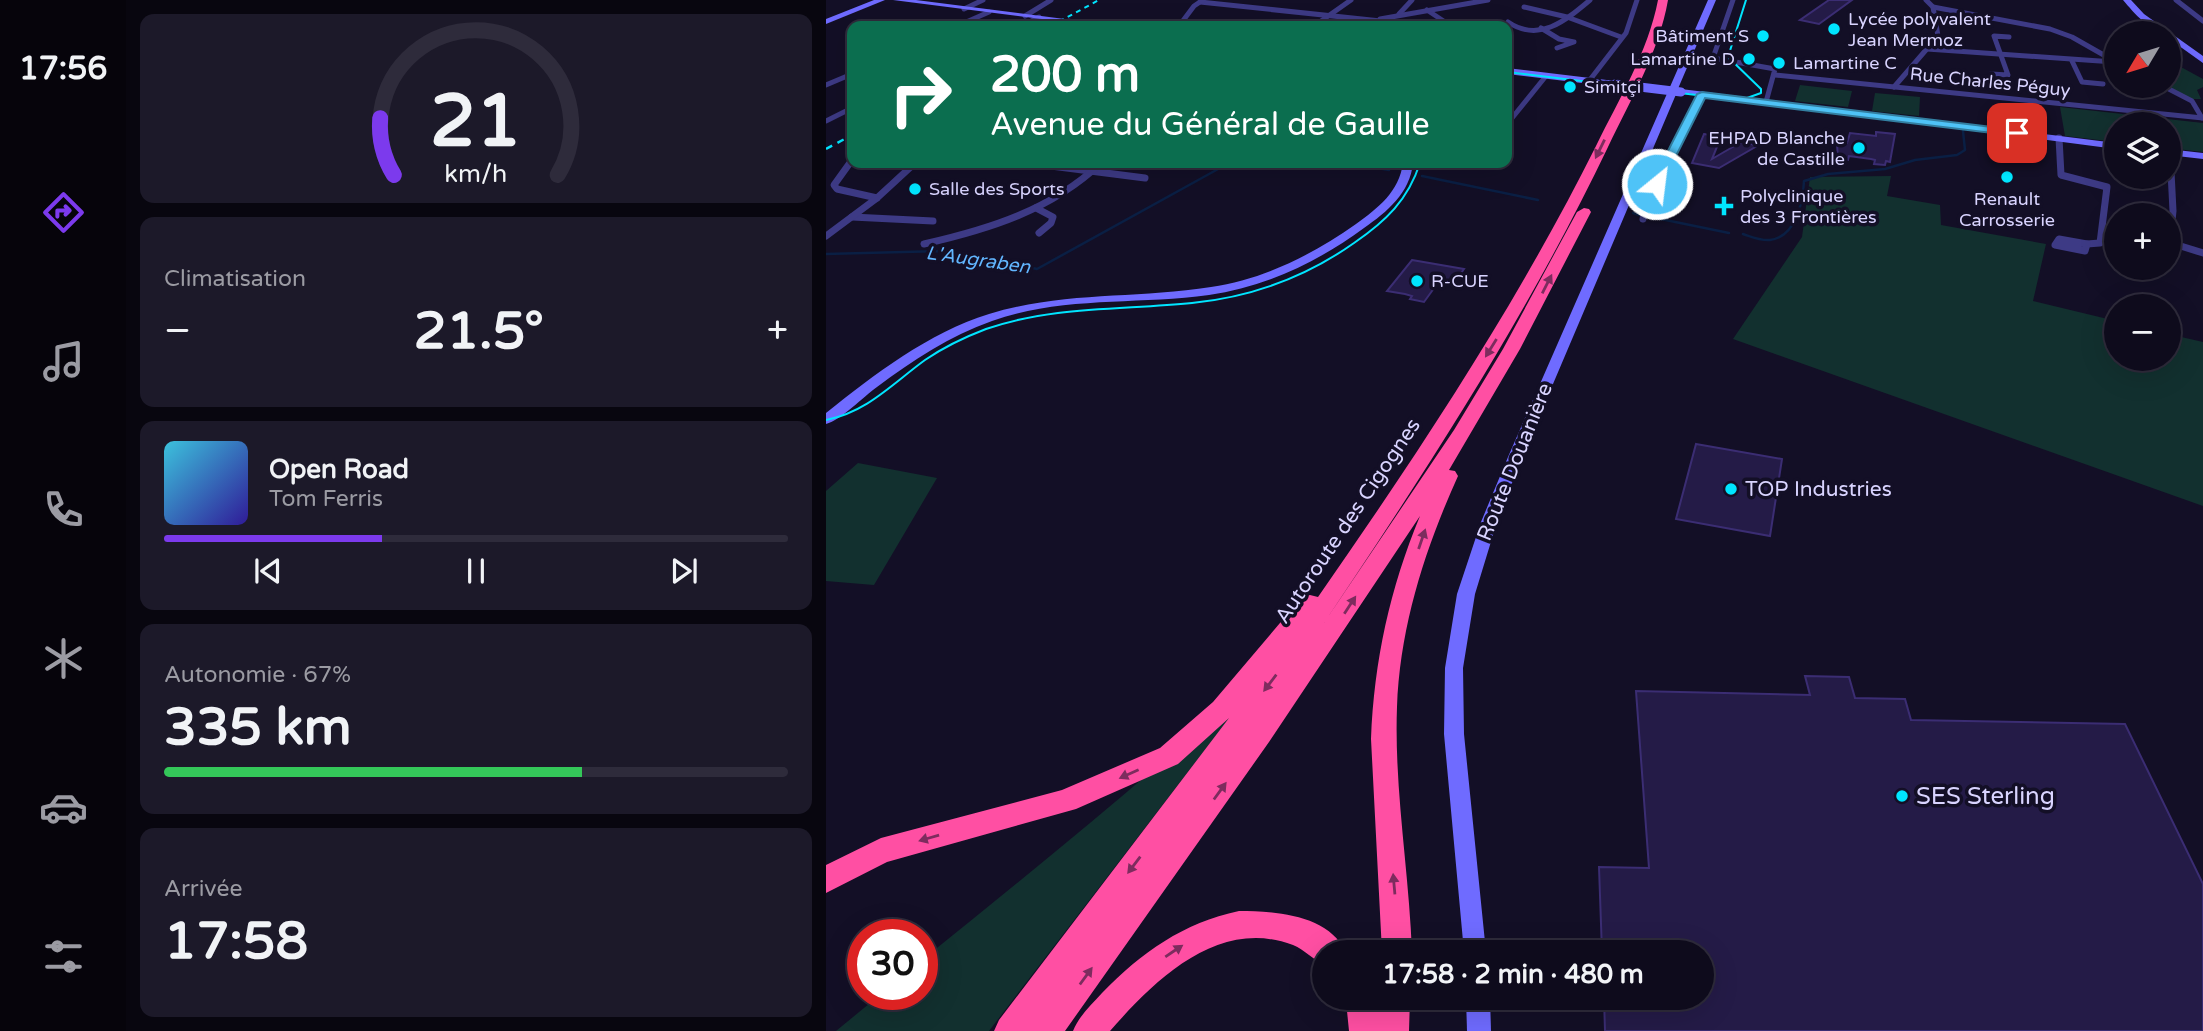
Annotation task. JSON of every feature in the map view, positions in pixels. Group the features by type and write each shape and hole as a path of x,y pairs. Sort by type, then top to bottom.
{"highway":[{"name":"Autoroute des Cigognes","path":"1046,1031 1307,670 1465,429 1530,316 1595,192 1665,42 1668,5"},
{"name":"Autoroute des Cigognes","path":"1010,1031 1283,666 1392,506 1516,307 1582,187 1668,5"},
{"path":"1397,940 1397,914 1386,805 1386,688 1394,639 1414,561 1431,511 1461,448 1465,429"},
{"path":"826,880 881,851 1066,802 1169,756 1222,709 1304,612 1367,524 1392,506"},
{"path":"1089,1031 1115,1001 1157,962 1193,938 1217,929 1254,924 1277,926 1317,940"},
{"path":"1362,1010 1365,1031"},
{"path":"1394,1031 1395,1010"}],"main road":[{"path":"826,22 889,0 928,2 943,6"},
{"path":"889,0 1069,21"},
{"name":"Route Douanière","path":"1474,940 1454,734 1454,668 1466,594 1489,522 1515,457 1712,0"},
{"path":"2127,0 2148,21"},
{"path":"2181,44 2203,60"},
{"path":"1512,72 2104,144"},
{"path":"2181,153 2203,156"},
{"path":"826,410 900,352 976,316 1011,305 1070,294 1213,285 1281,266 1302,257 1372,206 1405,168"},
{"path":"826,420 916,351 989,318 1068,300 1217,290 1259,281 1298,266 1391,201 1399,191 1408,168"},
{"path":"1478,1010 1479,1031"}],"street":[{"path":"964,9 983,0"},
{"path":"1025,16 1051,0"},
{"path":"1321,21 1351,0"},
{"path":"1391,21 1412,0"},
{"path":"1183,21 1201,1 1368,21 1488,0"},
{"path":"1512,25 1522,33 1541,28 1567,17 1590,0"},
{"path":"1589,81 1633,17 1637,0"},
{"name":"Rue Charles Péguy","path":"1733,0 1713,56 1716,60 1725,62 1769,66 1775,69 1775,75 2202,118"},
{"path":"1926,0 1933,7 2050,29 2072,37 2104,56"},
{"path":"2176,0 2203,20"},
{"path":"1524,7 1567,17 1621,37"},
{"path":"1894,87 1938,36 1933,7"},
{"path":"1427,10 1444,21"},
{"path":"969,21 989,12"},
{"path":"1033,21 1039,18"},
{"path":"1541,28 1559,39 1574,42 1557,48"},
{"path":"1991,74 2008,75 1994,36 2009,37"},
{"path":"1927,49 2104,62"},
{"path":"2073,61 2082,82 2103,84"},
{"path":"1766,102 1775,75"},
{"path":"826,85 847,76"},
{"path":"1512,118 1546,76"},
{"path":"1643,219 1646,202 1665,170 1702,94"},
{"path":"2181,95 2195,103 2202,118"},
{"path":"826,121 847,110"},
{"path":"2059,138 2061,175 2107,187 2100,243 2087,244"},
{"path":"847,167 834,185 836,189 877,198"},
{"path":"826,236 877,198 910,168"},
{"path":"1072,168 1145,178"},
{"path":"924,244 986,227 1036,208 1077,185 1094,170"},
{"path":"1036,208 1053,217 1051,223 1039,233"},
{"path":"852,217 933,221"},
{"path":"2181,246 2203,253"}],"green space":[{"path":"2181,67 2203,79 2203,87 2197,90 2201,99 2191,99 2181,94"},
{"path":"1800,85 1852,91 1848,107 1795,101"},
{"path":"1875,93 1920,97 1919,116 1872,111"},
{"path":"2060,107 2105,112 2104,141 2065,136"},
{"path":"2181,121 2203,123 2203,152 2181,149"},
{"path":"1891,176 1887,196 1940,205 1941,225 2046,244 2033,301 2104,318 2104,371 2181,371 2181,337 2203,342 2203,506 1733,339 1802,237 1810,177"},
{"path":"858,463 937,478 874,585 826,581 826,491"},
{"path":"1273,661 989,1031 836,1031 862,1010 938,1010 938,947 1145,777"}],"building":[{"path":"1829,0 1852,0 1819,24 1800,20"},
{"name":"EHPAD Blanche de Castille","path":"1876,132 1895,134 1890,162 1886,161 1885,165 1874,164 1875,160 1849,156 1848,160 1838,159 1837,144 1847,143 1850,133 1876,136"},
{"path":"1704,134 1721,137 1712,159 1743,141 1757,146 1719,168 1692,163"},
{"name":"R-CUE","path":"1412,260 1464,269 1454,283 1440,280 1424,302 1410,299 1412,296 1387,291"},
{"name":"TOP Industries","path":"1696,444 1782,459 1770,536 1676,519"},
{"name":"SES Sterling","path":"1805,676 1849,677 1855,698 1905,699 1911,720 2125,724 2203,884 2203,1031 1605,1031 1604,1010 1714,1010 1714,940 1602,940 1599,867 1649,868 1636,691 1810,695"}],"waterway":[{"name":"L'Augraben","path":"1743,234 1770,240 1786,232 1792,226 1800,208 1804,181 1828,174 1885,169 1915,160 1957,155 1965,150 1963,131"},
{"name":"L'Augraben","path":"826,254 942,251 971,254 1037,269 1220,168"},
{"name":"L'Augraben","path":"1377,168 1389,170"},
{"name":"L'Augraben","path":"1422,176 1538,200"},
{"name":"L'Augraben","path":"1633,213 1639,215"},
{"name":"L'Augraben","path":"1651,217 1729,233"}],"tram line":[{"path":"1512,73 1721,98 1747,98 1761,93 1761,89 1728,57 1746,0"},
{"path":"826,420 867,404 932,355 986,329 1036,316 1214,300 1277,284 1317,266 1366,235 1386,218 1402,199 1418,168"}],"railway":[{"path":"1060,21 1099,0"},
{"path":"826,149 847,138"}],"place":[{"name":"Lycée polyvalent Jean Mermoz","path":"1834,29"},
{"name":"Bâtiment S","path":"1763,36"},
{"name":"Lamartine D","path":"1749,59"},
{"name":"Lamartine C","path":"1779,63"},
{"name":"Simitçi","path":"1570,87"},
{"name":"EHPAD Blanche de Castille","path":"1859,148"},
{"name":"Renault Carrosserie","path":"2007,177"},
{"name":"Salle des Sports","path":"915,189"},
{"name":"Polyclinique des 3 Frontières","path":"1724,206"},
{"name":"R-CUE","path":"1417,281"},
{"name":"TOP Industries","path":"1731,489"},
{"name":"SES Sterling","path":"1902,796"}],"route":[{"path":"1657,184 1702,94 2017,133"}]}
